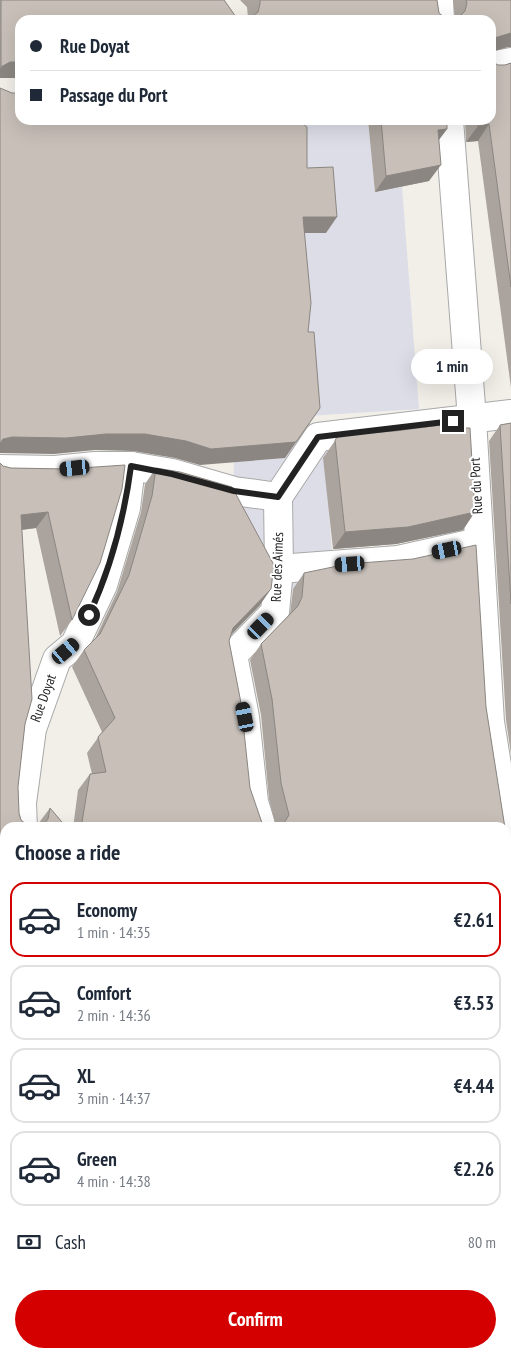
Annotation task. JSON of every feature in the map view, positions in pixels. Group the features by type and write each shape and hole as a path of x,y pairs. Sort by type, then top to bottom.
{"street":[{"path":"438,0 440,15"},
{"path":"496,65 511,62"},
{"name":"Rue du Port","path":"449,125 472,419 490,722 506,822"},
{"path":"0,469 55,470 95,466 131,466 172,474 234,491 278,497 318,437 511,414"},
{"name":"Rue Doyat","path":"23,822 22,803 32,729 57,659 75,644 103,585 126,508 131,466"},
{"name":"Rue des Aimés","path":"260,822 254,802 245,717 233,655 274,612 279,569 278,497"},
{"path":"279,569 398,560 480,542"}],"shaded area":[{"path":"271,125 368,125 375,192 402,187 419,409 307,416 288,233 323,233 311,183"},
{"path":"308,421 328,451 329,512 334,582 269,593 232,526 234,462 282,458"}],"building":[{"path":"1,0 224,0 235,15 15,15 15,62 10,62 1,67"},
{"path":"260,0 437,0 439,13 441,15 254,15 258,12"},
{"path":"466,0 511,0 511,33 496,38 496,15 461,15 465,11"},
{"path":"511,63 511,287 489,125 496,125 496,64 505,65"},
{"path":"0,88 15,93 15,125 304,125 307,127 307,168 333,167 337,217 303,217 311,303 308,332 314,332 320,408 296,442 211,449 186,441 145,434 106,434 66,438 12,437 3,439 0,443"},
{"path":"381,125 447,125 447,129 438,130 441,165 386,176"},
{"path":"464,422 464,428 470,428 475,512 408,527 345,532 335,440 339,435 395,431"},
{"path":"511,423 511,604 500,425"},
{"path":"0,463 11,468 66,469 125,465 122,489 100,563 72,620 48,512 21,515 32,699 25,724 18,787 19,813 23,822 0,822"},
{"path":"156,468 180,472 232,487 274,565 271,589 233,628 229,641 241,703 250,788 262,822 82,822 90,774 106,772 98,737 115,718 84,650 100,634 129,575 152,496"},
{"path":"476,545 486,707 504,822 285,822 289,815 281,783 272,699 261,644 298,606 302,597 304,573 347,564 413,559"},
{"path":"50,808 62,822 46,822"}],"route":[{"path":"89,615 103,585 126,508 131,466 172,474 234,491 278,497 318,437 453,421"}]}
